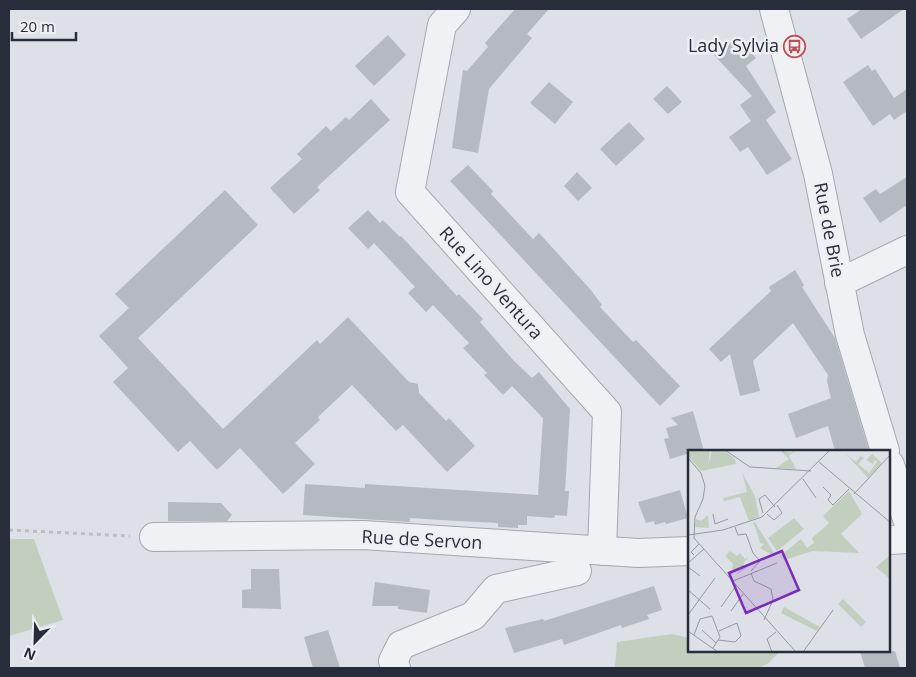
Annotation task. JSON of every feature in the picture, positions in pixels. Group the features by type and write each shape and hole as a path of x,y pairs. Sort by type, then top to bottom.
{"street":[{"name":"Rue Lino Ventura","path":"456,9 442,25 410,192 607,412 602,551"},
{"name":"Rue de Brie","path":"774,9 818,174 850,335 887,450"},
{"path":"839,283 907,250"},
{"path":"889,450 907,441"},
{"path":"891,468 907,519"},
{"name":"Rue de Servon","path":"154,537 363,536 638,553 688,550"},
{"path":"891,540 907,539"},
{"path":"396,668 393,661 402,645 473,616 496,589 577,571"}],"path":[{"path":"9,530 154,537"}],"green space":[{"path":"9,539 34,539 63,620 9,636"},
{"path":"672,634 688,638 688,652 779,652 769,663 758,668 615,668 617,642"}],"building":[{"path":"515,9 549,9 527,34 532,38 489,89 478,153 452,148 463,70 467,71 488,47 485,43"},
{"path":"862,9 904,9 861,39 847,19"},
{"path":"388,35 406,55 374,86 355,66"},
{"path":"738,36 756,58 746,66 776,112 766,120 792,159 767,175 748,147 740,152 729,137 751,121 740,105 752,96 714,55"},
{"path":"868,65 872,71 875,69 894,98 907,89 907,111 894,120 890,114 873,126 843,82"},
{"path":"549,82 573,102 555,124 530,103"},
{"path":"667,86 682,102 668,114 653,99"},
{"path":"371,99 390,120 317,187 320,190 294,214 270,188 302,159 297,154 326,126 331,131 346,117 349,120"},
{"path":"629,122 645,139 616,166 600,149"},
{"path":"468,165 493,191 491,194 533,239 539,233 590,289 602,305 600,307 633,342 636,340 680,386 660,406 450,181"},
{"path":"577,172 592,188 578,201 564,186"},
{"path":"907,177 907,205 880,223 863,198 876,189 880,194"},
{"path":"225,190 258,225 138,338 223,429 317,340 320,344 348,317 409,382 418,384 419,393 446,421 449,418 475,446 447,472 403,425 396,431 352,385 318,417 320,420 295,443 315,464 283,494 240,448 217,470 190,441 178,452 113,382 128,368 99,336 129,308 115,294"},
{"path":"368,210 380,223 383,220 401,236 457,296 459,294 483,319 480,322 514,361 532,378 539,372 570,409 565,491 569,491 567,516 555,515 554,518 527,516 527,525 518,525 518,528 498,527 498,523 410,518 410,522 303,515 305,484 365,488 365,484 538,495 543,418 512,386 503,395 484,375 487,373 463,348 469,343 433,305 426,312 408,293 415,287 374,243 368,249 348,228"},
{"path":"795,270 804,285 802,287 835,338 869,450 835,450 828,426 796,438 788,414 831,398 827,381 828,375 793,323 753,361 760,391 740,396 730,354 721,362 709,349 771,291 769,287"},
{"path":"693,411 704,450 688,450 688,454 670,459 664,439 669,438 666,428 678,425 671,418"},
{"path":"680,490 688,518 666,524 665,522 655,525 654,521 646,523 638,502"},
{"path":"168,502 221,503 232,515 227,521 168,521"},
{"path":"251,569 279,569 281,609 242,608 242,590 251,589"},
{"path":"375,582 430,590 427,613 398,609 398,606 372,606"},
{"path":"654,586 662,610 647,615 649,619 622,628 621,625 564,645 562,639 514,653 505,628 543,619 544,621"},
{"path":"328,630 340,668 313,668 304,637"},
{"path":"895,651 900,668 865,668 860,652"}],"place":[{"name":"Lady Sylvia","path":"795,46"}]}
